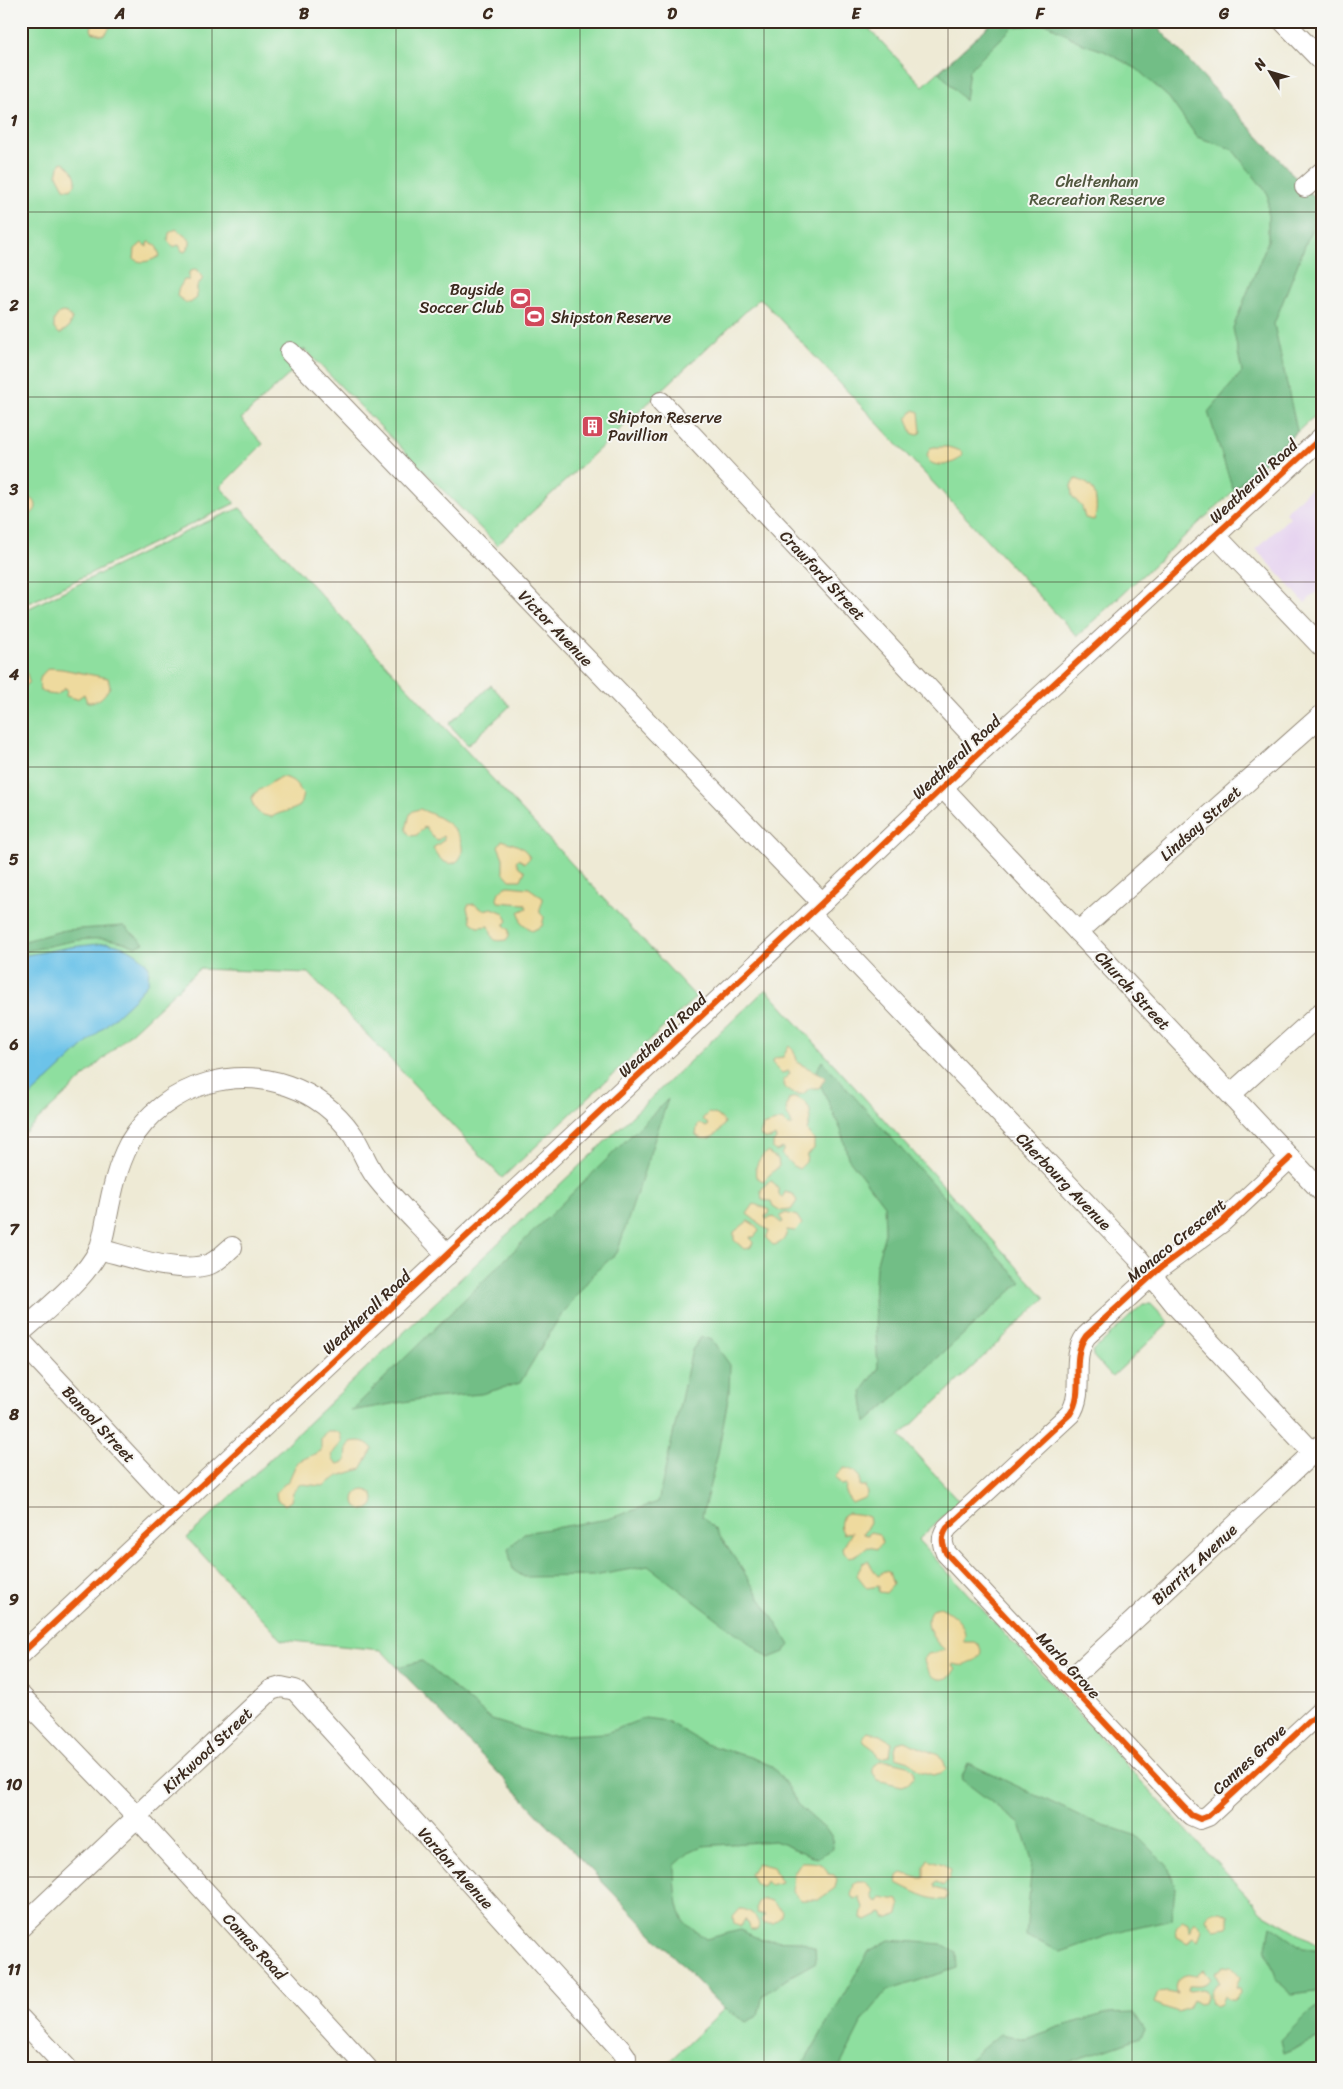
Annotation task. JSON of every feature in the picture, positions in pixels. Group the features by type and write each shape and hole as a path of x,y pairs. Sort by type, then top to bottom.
{"street":[{"path":"1283,21 1322,61"},
{"path":"1305,187 1322,172"},
{"name":"Victor Avenue","path":"290,352 816,909"},
{"name":"Crawford Street","path":"661,402 984,748"},
{"name":"Weatherall Road","path":"21,1654 816,909 984,748 1322,437"},
{"path":"1215,535 1322,647"},
{"name":"Lindsay Street","path":"1078,932 1322,715"},
{"name":"Church Street","path":"943,788 1322,1192"},
{"name":"Cherbourg Avenue","path":"816,909 1137,1258 1178,1308 1317,1449"},
{"path":"1231,1094 1322,1012"},
{"path":"21,1332 78,1278 99,1249 116,1174 129,1144 145,1122 166,1103 188,1089 218,1080 244,1078 269,1080 294,1087 316,1099 336,1114 358,1143 375,1176 447,1255"},
{"name":"Monaco Crescent","path":"947,1528 1070,1414 1075,1407 1080,1344 1086,1336 1151,1276 1221,1223 1290,1158"},
{"path":"99,1249 166,1265 193,1267 211,1263 222,1257 232,1247"},
{"name":"Banool Street","path":"21,1341 176,1507"},
{"name":"Biarritz Avenue","path":"1067,1683 1317,1449"},
{"name":"Marlo Grove","path":"947,1528 942,1536 942,1544 946,1553 1190,1815"},
{"name":"Vardon Avenue","path":"271,1690 281,1687 295,1690 621,2050 626,2057 625,2068"},
{"name":"Kirkwood Street","path":"21,1927 271,1690"},
{"name":"Comas Road","path":"21,1696 137,1817 367,2068"},
{"name":"Cannes Grove","path":"1190,1815 1200,1819 1208,1816 1322,1710"},
{"path":"21,2019 67,2068"}],"shaded area":[{"path":"1322,478 1322,587 1305,603 1256,549 1290,517 1285,512"}],"green space":[{"name":"Cheltenham Recreation Reserve","path":"21,21 862,21 923,86 994,21 1152,21 1322,206 1322,409 1077,636 760,298 497,545 304,349 294,370 241,419 263,444 220,487 235,503 21,607"},
{"path":"994,21 1152,21 1321,205 1274,324 1297,431 1233,490 1208,412 1242,372 1233,328 1268,241 1268,194 1232,149 1197,137 1169,98 1137,69 1104,51 1083,44 1047,24 1013,27 969,70 965,101 939,72"},
{"path":"240,508 696,997 502,1178 309,973 199,969 21,1136 21,612 202,524"},
{"path":"491,685 510,706 468,745 449,724"},
{"path":"124,926 144,943 136,947 107,939 79,940 21,952 21,942 65,930"},
{"path":"766,989 1045,1298 900,1436 959,1501 918,1540 1263,1913 1317,1944 1322,1944 1322,2068 662,2068 724,2009 381,1650 282,1640 187,1538"},
{"path":"822,1061 1021,1282 866,1423 862,1391 878,1369 874,1300 876,1266 885,1233 884,1205 848,1158 841,1130 815,1073"},
{"path":"668,1099 617,1253 595,1272 557,1321 520,1383 481,1394 421,1399 351,1411"},
{"path":"1143,1304 1151,1304 1169,1323 1112,1377 1093,1356 1093,1351"},
{"path":"701,1337 712,1340 730,1365 729,1393 718,1453 702,1516 715,1529 790,1645 784,1652 769,1658 648,1566 594,1576 524,1577 513,1570 508,1549 524,1533 608,1519 658,1502 692,1350"},
{"path":"422,1661 492,1720 544,1736 606,1733 645,1718 667,1721 705,1744 750,1757 772,1766 789,1788 797,1804 832,1835 833,1849 817,1858 775,1841 702,1846 691,1851 675,1865 678,1906 686,1923 706,1939 740,1930 762,1940 800,1941 815,1948 816,1962 763,1995 758,2016 746,2022 724,2009 397,1667"},
{"path":"968,1763 1089,1820 1137,1836 1170,1869 1175,1888 1172,1919 1127,1929 1061,1952 1026,1936 1032,1860 1020,1824 961,1779"},
{"path":"1271,1926 1303,1948 1322,1950 1322,1990 1292,1994 1276,1980 1266,1952"},
{"path":"889,1940 942,1944 956,1952 957,1968 887,1991 863,2020 839,2068 801,2068 869,1951"},
{"path":"1322,2004 1322,2037 1284,2053 1281,2040 1306,2015"},
{"path":"1134,2013 1145,2030 1141,2037 1052,2068 959,2068 1000,2034 1026,2039 1104,2014"}],"sand":[{"path":"94,21 114,21 106,33 102,35 92,32 91,28"},
{"path":"63,162 75,175 76,183 70,189 64,188 57,175 60,163"},
{"path":"176,229 190,240 190,244 185,252 182,251 179,245 173,247 168,241 169,233"},
{"path":"150,242 156,245 160,256 144,262 134,259 135,249 142,243 147,247 147,243"},
{"path":"196,269 203,278 197,287 197,298 190,303 185,302 177,296 178,290 184,280 189,280 189,272"},
{"path":"59,313 67,313 72,319 69,327 60,334 54,329 54,320"},
{"path":"914,410 919,412 921,432 917,435 912,433 907,419"},
{"path":"948,447 961,451 963,455 951,463 937,465 929,461 927,455 930,448"},
{"path":"1076,479 1089,485 1094,492 1096,507 1094,520 1085,518 1082,507 1072,496 1071,485"},
{"path":"28,498 36,506 28,514 20,506"},
{"path":"49,668 108,678 110,687 101,698 91,702 87,702 84,694 77,699 66,696 67,689 65,688 57,695 48,694 40,689 39,682 42,675"},
{"path":"21,670 27,674 29,682 21,690"},
{"path":"21,772 26,776 30,790 21,800"},
{"path":"280,777 294,782 303,794 300,806 272,817 261,814 254,807 251,799 255,793"},
{"path":"420,809 445,821 456,832 461,841 462,850 461,857 457,861 452,863 445,862 433,848 444,840 443,836 438,840 435,839 425,826 417,835 411,836 408,833 406,828 410,814"},
{"path":"502,840 522,848 530,858 525,863 518,859 516,861 519,867 525,871 521,880 510,880 503,872 503,858 498,846"},
{"path":"508,886 529,888 543,898 540,911 544,917 542,926 532,931 521,922 519,912 527,908 525,904 498,902 499,892"},
{"path":"474,904 483,910 492,908 504,913 508,921 504,925 509,930 509,936 506,940 495,940 489,926 478,927 471,922 467,908 468,905"},
{"path":"789,1046 794,1051 798,1063 826,1077 819,1088 810,1088 803,1094 787,1090 783,1080 790,1074 789,1071 782,1073 772,1063 775,1058 783,1057"},
{"path":"795,1097 805,1103 810,1110 807,1131 814,1140 814,1149 807,1154 806,1162 799,1169 793,1166 781,1154 783,1148 776,1151 773,1149 775,1136 770,1139 764,1139 760,1135 763,1126 782,1120 788,1126 792,1125 786,1108 789,1099"},
{"path":"709,1113 717,1115 725,1122 717,1134 705,1139 700,1138 696,1135 697,1127 700,1123 706,1127 709,1125 702,1119"},
{"path":"767,1152 778,1159 779,1166 763,1181 756,1177 756,1166"},
{"path":"772,1181 778,1189 780,1197 783,1197 785,1192 793,1194 797,1201 791,1210 781,1211 773,1206 771,1201 762,1200 761,1190 768,1182"},
{"path":"754,1204 770,1210 769,1214 765,1216 766,1219 774,1217 781,1223 783,1222 780,1216 786,1213 797,1216 802,1224 795,1231 787,1230 783,1240 773,1245 766,1238 769,1231 747,1214"},
{"path":"748,1221 755,1225 759,1231 754,1237 750,1237 753,1243 750,1248 744,1249 734,1240 734,1232"},
{"path":"326,1432 339,1432 342,1442 332,1455 334,1461 338,1464 346,1461 347,1448 351,1442 363,1442 371,1446 373,1449 361,1469 339,1476 323,1486 300,1484 293,1492 291,1501 285,1505 277,1500 276,1492 289,1480 297,1462 321,1451 321,1438"},
{"path":"844,1468 853,1471 860,1478 860,1486 865,1486 867,1494 864,1498 852,1503 845,1493 846,1484 841,1485 835,1477"},
{"path":"364,1490 371,1493 374,1500 371,1507 364,1510 357,1507 354,1500 357,1493"},
{"path":"847,1513 869,1517 870,1522 863,1534 868,1535 870,1532 879,1534 882,1543 877,1549 868,1547 858,1555 849,1557 844,1553 843,1548 852,1532 844,1534 842,1532 841,1523 843,1515"},
{"path":"868,1561 877,1575 879,1576 883,1571 889,1572 893,1585 886,1593 879,1592 879,1586 867,1588 857,1575 862,1563"},
{"path":"940,1607 960,1622 965,1636 964,1642 974,1642 979,1645 982,1653 969,1664 953,1664 952,1666 956,1669 952,1675 942,1679 932,1676 925,1666 924,1659 928,1654 946,1650 941,1647 930,1632 928,1620 932,1609"},
{"path":"867,1732 881,1735 892,1742 890,1756 880,1758 875,1750 864,1742 863,1736"},
{"path":"904,1741 938,1755 943,1759 946,1769 941,1773 933,1775 919,1771 909,1761 896,1757 895,1749 897,1743"},
{"path":"880,1761 891,1761 908,1765 913,1770 914,1777 908,1784 902,1786 878,1780 873,1773 873,1766"},
{"path":"928,1859 943,1864 951,1870 949,1879 943,1886 937,1882 934,1884 935,1888 945,1891 947,1895 946,1900 926,1897 897,1883 898,1876 902,1873 924,1878 924,1866"},
{"path":"801,1862 821,1864 828,1874 834,1875 837,1879 835,1888 818,1900 801,1900 793,1891 794,1873"},
{"path":"757,1863 773,1867 781,1882 770,1885 766,1881 764,1885 760,1886 754,1882 750,1874"},
{"path":"858,1881 865,1881 873,1891 874,1900 878,1902 881,1897 898,1900 900,1906 898,1914 890,1918 885,1918 884,1914 881,1913 867,1920 861,1918 863,1907 859,1897 855,1899 851,1896 854,1884"},
{"path":"764,1899 771,1901 782,1911 781,1916 774,1923 764,1923 762,1920 765,1915 757,1913 757,1904"},
{"path":"740,1909 746,1910 754,1916 759,1925 757,1929 750,1929 745,1919 741,1926 734,1923 733,1917"},
{"path":"1221,1911 1228,1915 1228,1927 1214,1929 1206,1919 1207,1916 1212,1912"},
{"path":"1182,1921 1188,1924 1189,1932 1193,1923 1197,1923 1202,1930 1198,1940 1192,1937 1188,1943 1176,1937 1175,1928"},
{"path":"1223,1966 1231,1967 1240,1977 1236,1988 1240,1989 1241,1993 1235,2000 1230,2000 1224,1996 1221,2004 1216,2006 1211,2003 1210,1993 1220,1982 1215,1973"},
{"path":"1204,1970 1211,1979 1203,1984 1188,1985 1187,1990 1205,1990 1207,1994 1204,2003 1199,2004 1193,2000 1189,2008 1177,2012 1154,2003 1158,1993 1178,1994 1177,1983 1183,1976 1196,1976"}],"water":[{"path":"107,943 126,948 141,957 149,967 148,982 135,998 21,1105 21,956"}],"cycle path":[{"path":"21,1654 822,903 984,748 1322,437"},
{"path":"1290,1158 1221,1223 1160,1268 1086,1336 1081,1345 1077,1395 1075,1405 1070,1414 947,1528 943,1540 946,1553 1191,1815 1200,1819 1208,1816 1322,1710"}],"place":[{"name":"Bayside Soccer Club","path":"520,298"},
{"name":"Shipston Reserve","path":"535,317"},
{"name":"Shipton Reserve Pavillion","path":"592,426"}]}
